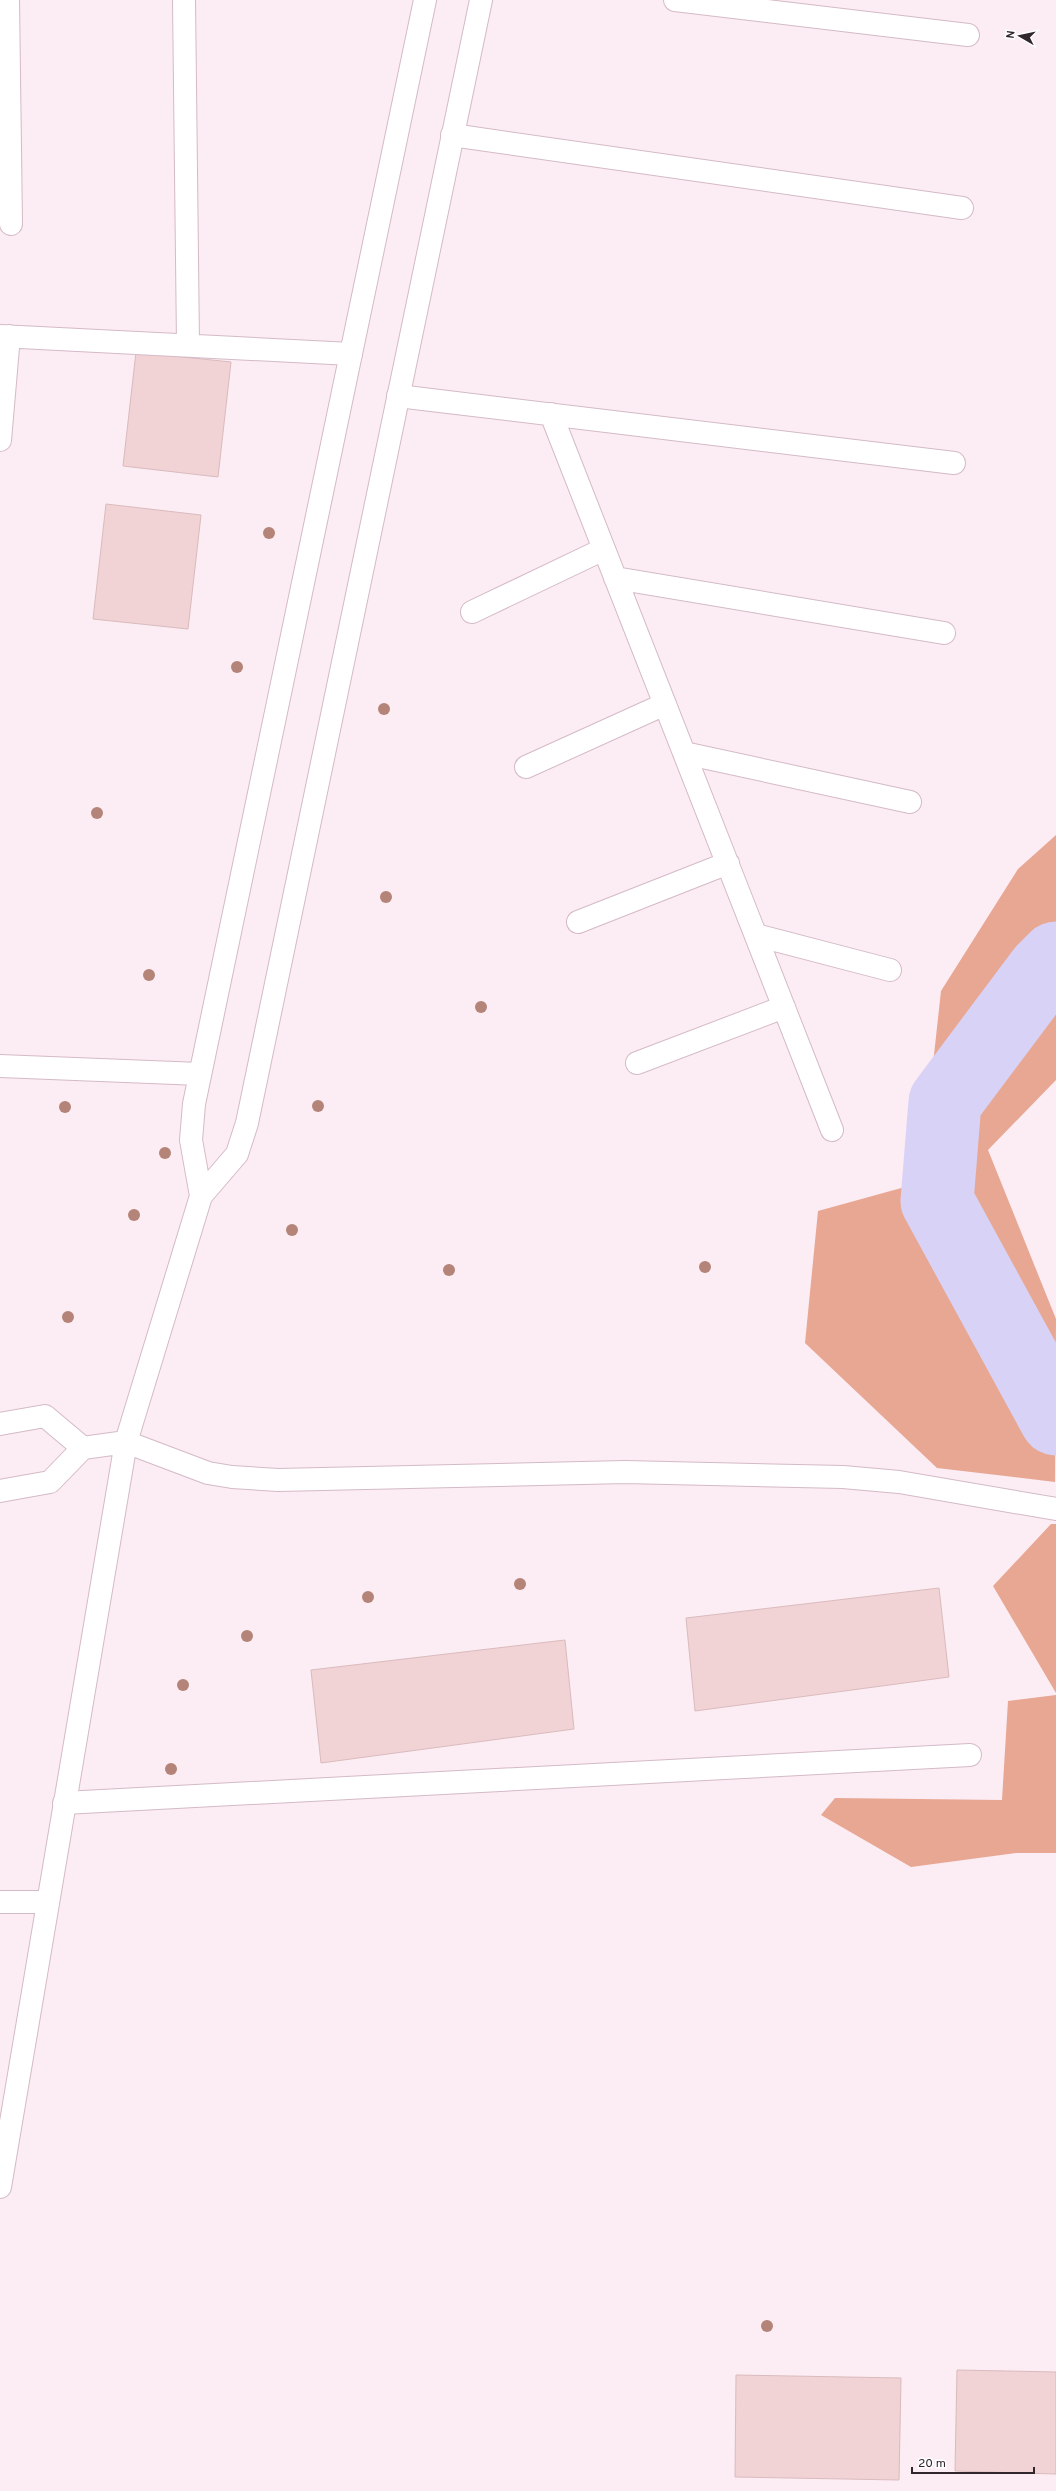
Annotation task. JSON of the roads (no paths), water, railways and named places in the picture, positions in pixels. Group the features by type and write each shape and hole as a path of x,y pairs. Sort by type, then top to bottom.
{"street":[{"path":"8,0 11,224"},
{"path":"184,0 188,344"},
{"path":"201,1196 191,1140 200,1074 425,0"},
{"path":"0,2187 126,1442 201,1196 237,1154 247,1123 480,0"},
{"path":"676,0 968,35"},
{"path":"452,135 962,208"},
{"path":"0,440 4,336 188,344 351,354"},
{"path":"398,396 954,463"},
{"path":"551,414 832,1130"},
{"path":"472,612 604,549"},
{"path":"615,578 944,633"},
{"path":"526,767 664,704"},
{"path":"684,753 910,802"},
{"path":"578,922 728,863"},
{"path":"756,935 890,970"},
{"path":"637,1063 784,1007"},
{"path":"0,1066 200,1074"},
{"path":"0,1424 45,1416 83,1448"},
{"path":"0,1491 50,1482 83,1448 126,1442 208,1473 232,1477 278,1480 625,1472 843,1477 899,1482 1054,1509"},
{"path":"64,1803 970,1755"},
{"path":"0,1902 47,1902"}],"waterway":[{"path":"1056,958 1043,971 945,1102 937,1201 1056,1419"}]}
